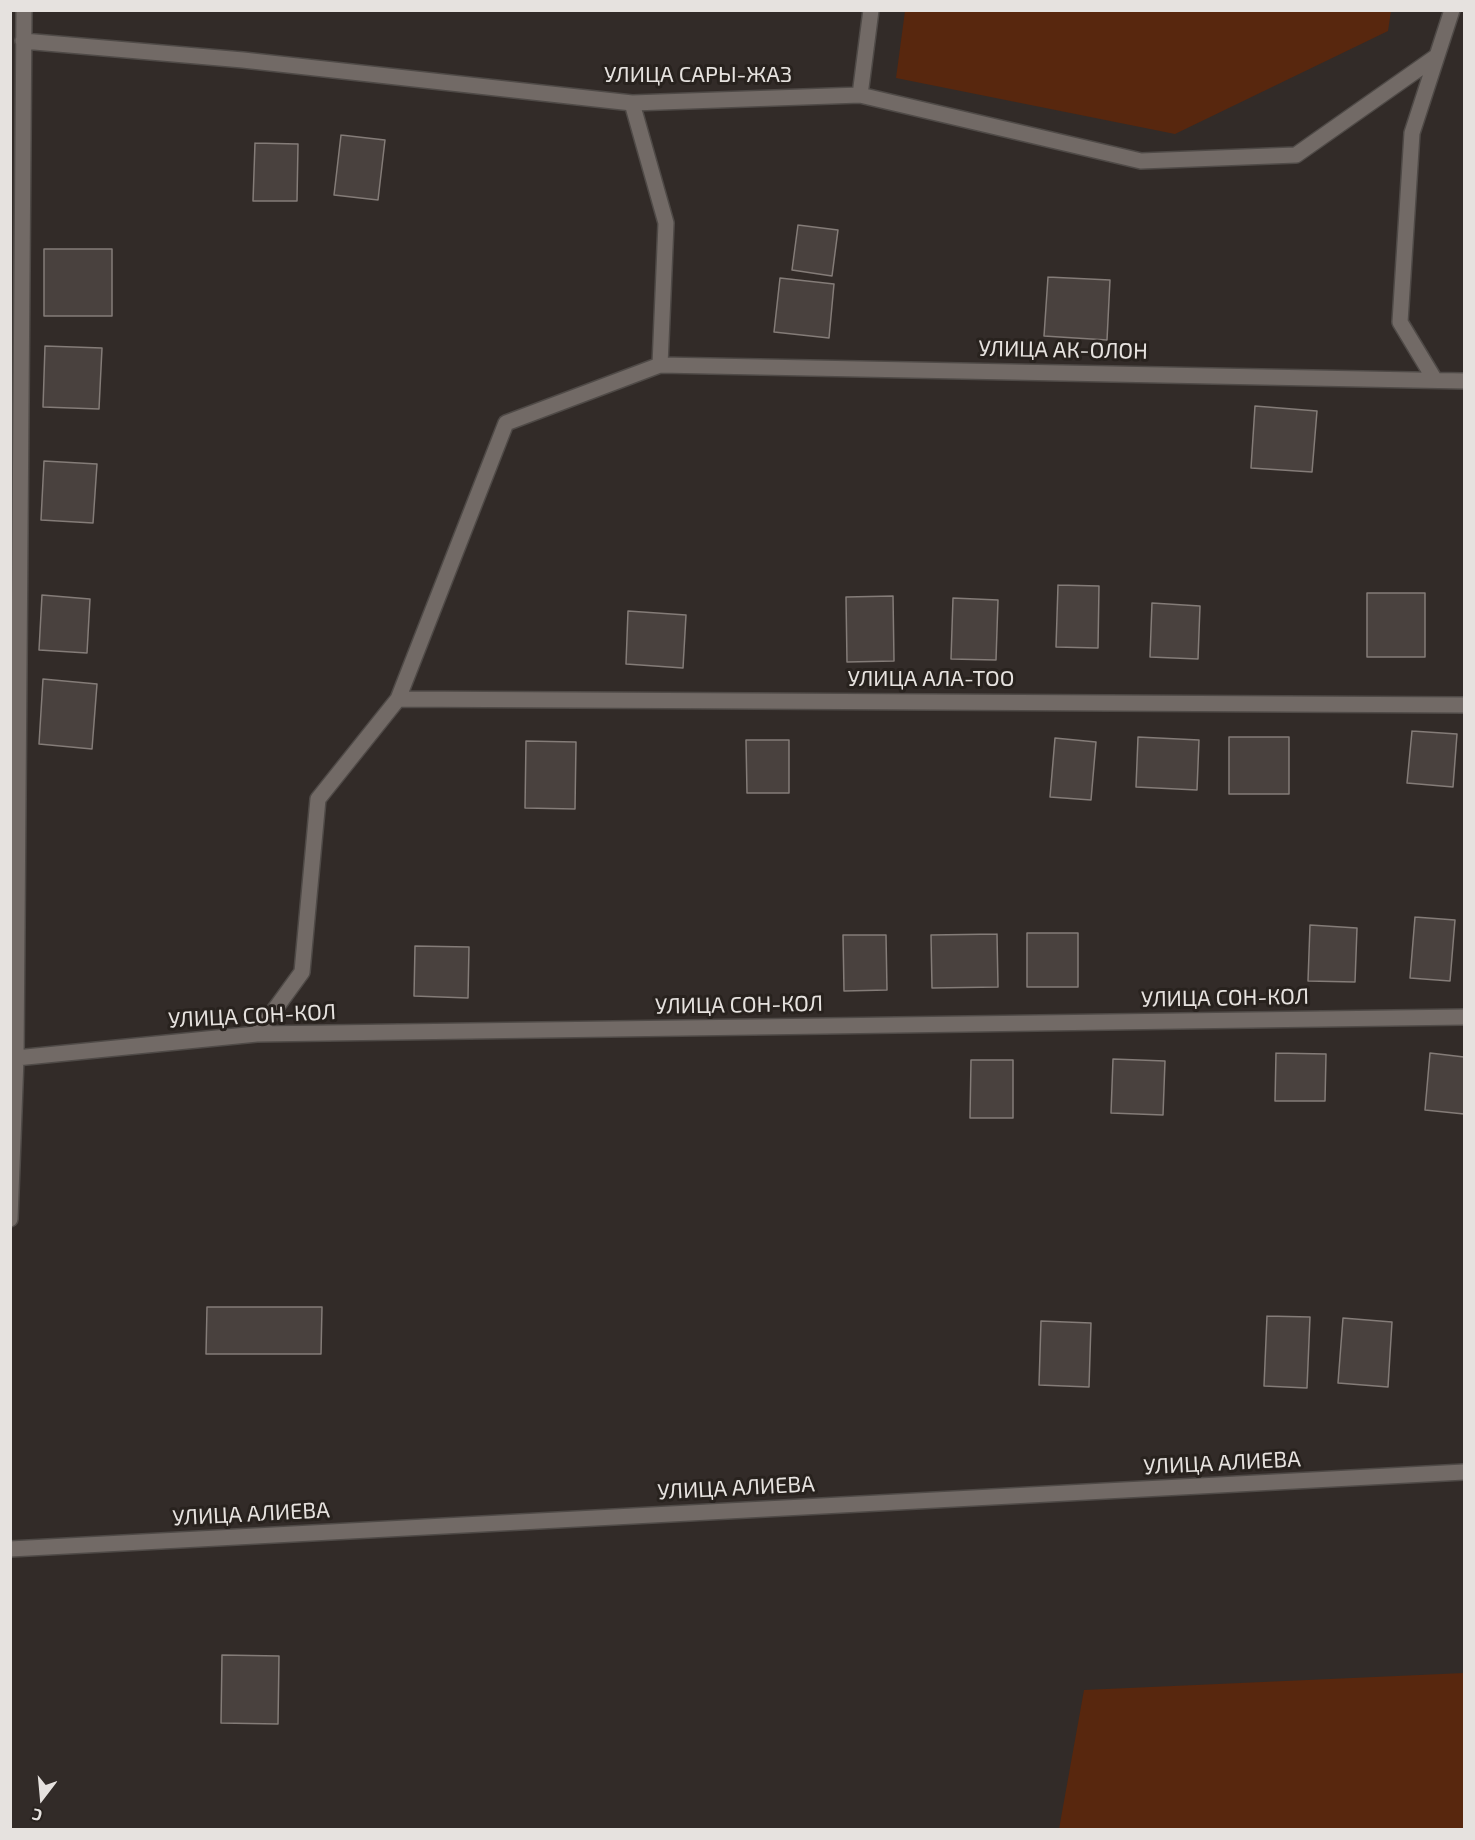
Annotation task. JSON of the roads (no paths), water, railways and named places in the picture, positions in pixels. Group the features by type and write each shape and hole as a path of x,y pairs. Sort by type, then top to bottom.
{"street":[{"path":"10,1219 16,1058 24,10"},
{"path":"860,95 871,10"},
{"path":"1435,380 1400,322 1412,133 1452,10"},
{"name":"УЛИЦА САРЫ-ЖАЗ","path":"23,41 243,60 632,103 860,95 1141,161 1296,155 1437,56"},
{"path":"257,1034 302,972 318,799 398,699 506,423 660,365 666,223 632,103"},
{"name":"УЛИЦА АК-ОЛОН","path":"660,365 1464,381"},
{"name":"УЛИЦА АЛА-ТОО","path":"398,699 1464,705"},
{"name":"УЛИЦА СОН-КОЛ","path":"16,1058 257,1034 1464,1017"},
{"name":"УЛИЦА АЛИЕВА","path":"10,1549 1464,1472"}]}
